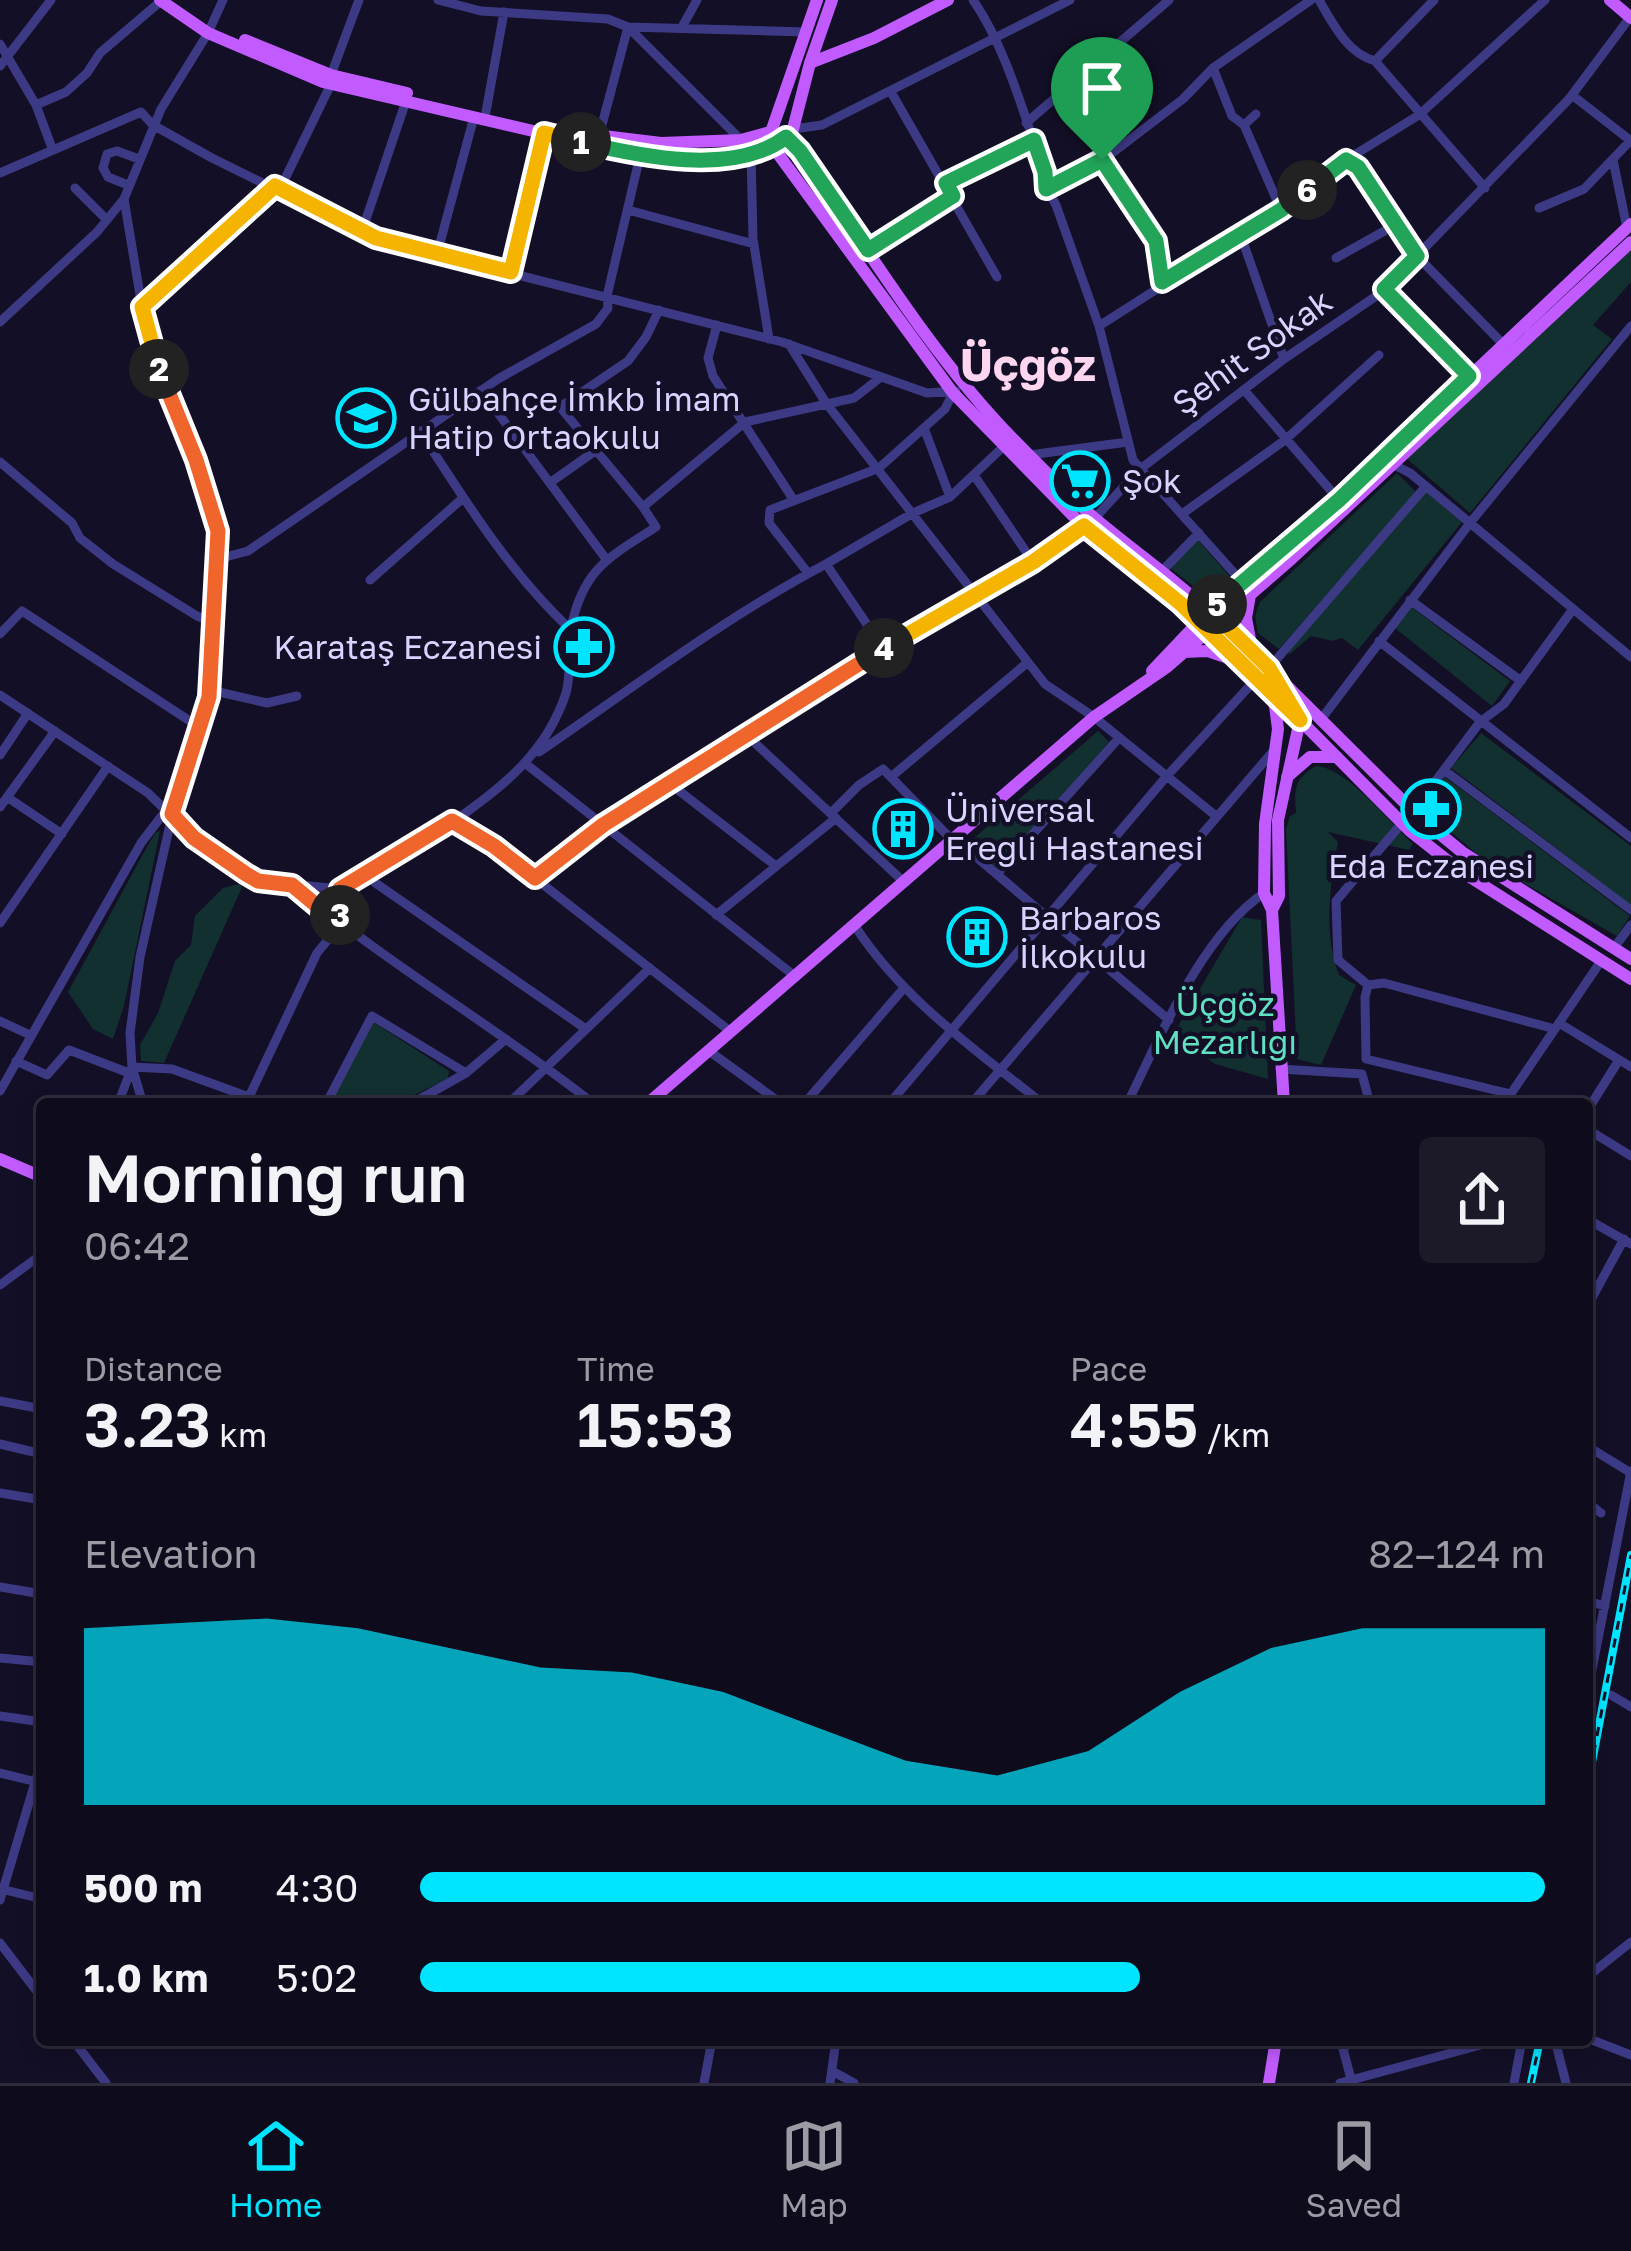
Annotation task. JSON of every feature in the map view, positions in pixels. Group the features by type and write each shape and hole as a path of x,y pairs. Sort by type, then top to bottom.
{"main road":[{"path":"160,0 209,29 331,80 406,101 662,143 790,133"},
{"path":"173,0 209,29"},
{"path":"817,0 770,132 772,147 953,393 1003,447 1089,522 1252,651 1413,811 1475,862 1631,958"},
{"path":"331,80 640,156 703,160 772,147 790,133 832,0"},
{"path":"810,63 874,38 948,0"},
{"path":"1610,0 1631,17"},
{"path":"790,133 965,384 1089,522 1161,572 1185,599 1182,646"},
{"path":"653,1098 1094,718 1139,685 1630,232"},
{"path":"1185,599 1241,591 1394,465 1630,232"},
{"path":"1241,591 1252,651"},
{"path":"1209,620 1245,666 1402,823 1462,872 1631,979"},
{"path":"1182,646 1208,650 1245,666"},
{"path":"1269,668 1300,720 1278,820 1279,896 1272,910"},
{"path":"1260,681 1275,706 1278,729 1264,824 1264,893 1272,910 1282,1098"},
{"path":"1286,778 1310,758 1340,758"},
{"path":"0,1159 36,1174"},
{"path":"1269,2083 1275,2046"}],"street":[{"path":"0,66 51,0"},
{"path":"36,105 66,92 87,74 100,53 160,0"},
{"path":"0,322 124,199 154,125 223,0"},
{"path":"142,307 278,188 331,80 358,0"},
{"path":"439,0 504,12 608,19 628,27 805,32"},
{"path":"682,27 697,0"},
{"path":"913,0 922,14"},
{"path":"973,0 995,41 1034,140 1046,189 1099,326 1139,470 1199,533 1241,591"},
{"path":"790,133 822,125 1070,0"},
{"path":"1026,123 1157,4 1168,0"},
{"path":"1284,0 1294,14"},
{"path":"1046,189 1102,160 1183,99 1213,68 1315,0 1346,44 1375,61 1434,0"},
{"path":"1099,326 1419,115 1545,0"},
{"path":"437,254 480,115 504,12"},
{"name":"Şehit Sokak","path":"535,878 602,826 749,731 1033,562 1089,522 1139,470 1283,359 1384,289 1572,94 1631,17"},
{"path":"599,136 628,27"},
{"path":"628,27 741,140"},
{"path":"0,44 36,105 52,148"},
{"path":"1375,61 1485,188"},
{"path":"1213,68 1281,210"},
{"path":"891,92 997,277"},
{"path":"1539,208 1584,189 1631,141 1572,94"},
{"path":"362,231 406,101"},
{"path":"0,173 141,112 154,125 362,231 789,344 927,393 953,393"},
{"path":"1244,125 1256,115"},
{"path":"93,132 107,154 103,168 108,177 128,185"},
{"path":"511,272 544,133"},
{"path":"946,183 1034,140"},
{"path":"107,154 117,151 139,159"},
{"path":"751,152 754,244 770,339"},
{"path":"218,559 248,551 481,391 596,324 608,308 640,156"},
{"path":"1102,160 1156,241 1162,282"},
{"path":"1346,160 1358,167 1417,256 1504,345"},
{"path":"1613,160 1630,232"},
{"path":"75,188 107,220"},
{"path":"868,250 953,196"},
{"path":"120,1098 130,1070 140,957 170,812 210,690 218,559 218,531 196,460 164,384 142,307 124,199"},
{"path":"628,210 754,244"},
{"path":"1336,258 1397,224"},
{"path":"1241,236 1283,359"},
{"path":"1384,289 1469,376"},
{"path":"536,754 568,688 571,630 591,577 606,559 656,527 560,407 628,361 646,338 658,310"},
{"path":"717,325 708,358 713,376 793,499"},
{"path":"1322,718 1470,523 1631,326"},
{"path":"789,344 826,403 1045,684 1216,816"},
{"path":"1182,514 1285,440 1379,355"},
{"path":"643,507 745,422 854,398 881,377"},
{"path":"808,573 769,523 770,510 879,468 945,410 953,393 965,384"},
{"path":"1244,390 1339,500"},
{"path":"481,391 606,559"},
{"path":"924,428 950,496"},
{"path":"420,431 528,589 571,630"},
{"path":"1030,455 1128,442"},
{"path":"0,695 108,766 170,812 194,838 258,881 340,889 453,822 508,782 536,754 695,640 950,496 1003,447"},
{"path":"550,482 595,451"},
{"path":"0,461 113,564 196,616 215,622"},
{"path":"1394,465 1426,486 1631,657"},
{"path":"974,475 1033,562"},
{"path":"1269,668 1426,486"},
{"path":"370,580 463,497"},
{"path":"1161,572 1199,533"},
{"path":"826,564 883,648"},
{"path":"1410,600 1520,681"},
{"path":"1413,811 1480,722 1504,704 1573,608"},
{"path":"0,634 22,611 200,727"},
{"path":"1379,641 1631,838"},
{"path":"891,777 1027,663"},
{"path":"894,1098 1166,777 1260,681"},
{"path":"210,690 268,703 297,696"},
{"path":"0,755 28,713"},
{"path":"0,807 56,731"},
{"path":"749,731 755,743 905,883"},
{"path":"997,874 1119,738"},
{"path":"976,1098 1275,749"},
{"path":"526,764 796,977"},
{"path":"0,923 108,766"},
{"path":"716,915 883,769 974,855 1168,1020"},
{"path":"1444,770 1631,910"},
{"path":"669,783 776,866"},
{"path":"8,797 62,834"},
{"path":"0,1091 141,843 170,812"},
{"path":"453,822 494,846 731,1032"},
{"path":"1402,823 1336,902 1338,960 1368,985 1384,983 1557,1026 1631,1067"},
{"path":"368,873 374,882 586,1029"},
{"path":"292,885 340,925 586,1098"},
{"path":"16,1060 47,1075 69,1050 130,1070 172,1069 249,1097 317,953 340,925 340,889"},
{"path":"1130,1098 1168,1020 1229,926 1264,893"},
{"path":"1614,948 1631,925"},
{"path":"855,926 880,965 904,988 1035,1098"},
{"path":"1509,1098 1601,961"},
{"path":"514,1098 650,968"},
{"path":"1368,985 1362,1074 1368,1098"},
{"path":"809,1098 904,988"},
{"path":"329,1098 372,1016 466,1073"},
{"path":"0,1021 30,1035"},
{"path":"422,1098 466,1073 506,1039"},
{"path":"709,1051 774,1098"},
{"path":"1366,1059 1504,1098"},
{"path":"1593,1101 1619,1060"},
{"path":"1280,1069 1362,1074"},
{"path":"130,1070 141,1098"},
{"path":"1593,1133 1631,1156"},
{"path":"1593,1222 1628,1241 1593,1297"},
{"path":"0,1285 36,1258"},
{"path":"0,1401 36,1408"},
{"path":"0,1444 36,1453"},
{"path":"1593,1451 1631,1472 1627,1520 1593,1666"},
{"path":"0,1493 36,1499"},
{"path":"1593,1507 1600,1513"},
{"path":"0,1587 36,1593"},
{"path":"1593,1602 1605,1606"},
{"path":"0,1658 36,1661"},
{"path":"1610,1695 1631,1707"},
{"path":"0,1716 36,1721"},
{"path":"0,1773 36,1781"},
{"path":"36,1794 2,1895 36,1898"},
{"path":"0,1942 36,1990"},
{"path":"1593,1973 1631,1942"},
{"path":"1593,2040 1631,2055"},
{"path":"78,2046 106,2083"},
{"path":"704,2083 711,2046"},
{"path":"835,2046 831,2077 854,2083"},
{"path":"1341,2046 1346,2081 1477,2046"},
{"path":"1514,2083 1521,2046"},
{"path":"1557,2046 1566,2083"}],"green space":[{"path":"1631,250 1631,282 1593,325 1612,339 1470,513 1406,458"},
{"path":"1397,473 1416,492 1279,649 1258,633 1255,616 1260,602"},
{"path":"1426,492 1462,522 1358,650 1342,638 1311,636 1289,655 1288,650"},
{"path":"1197,539 1231,578 1215,589 1196,588 1170,568"},
{"path":"1411,607 1510,681 1492,706 1395,628"},
{"path":"1098,731 1109,742 997,869 976,849 973,839"},
{"path":"1481,733 1631,846 1631,905 1451,768"},
{"name":"Üçgöz Mezarlığı","path":"1316,766 1354,786 1413,844 1409,850 1328,832 1338,842 1331,943 1339,975 1356,985 1321,1065 1297,1059 1286,829 1296,813 1297,785"},
{"path":"1445,777 1630,916 1617,936 1485,861 1421,806"},
{"path":"160,831 113,1039 93,1029 68,992"},
{"path":"242,887 164,1063 141,1061 140,1045 158,1013 175,961 191,945 195,916 223,888"},
{"name":"Üçgöz Mezarlığı","path":"1242,917 1261,920 1268,1079 1215,1064 1173,1035"},
{"path":"373,1022 449,1071 448,1078 409,1098 333,1098"}],"railway":[{"path":"1593,1757 1631,1555"},
{"path":"1531,2083 1539,2046"}],"place":[{"name":"Gülbahçe İmkb İmam Hatip Ortaokulu","path":"366,418"},
{"name":"Şok","path":"1080,481"},
{"name":"Karataş Eczanesi","path":"584,647"},
{"name":"Eda Eczanesi","path":"1431,809"},
{"name":"Üniversal Ereğli Hastanesi","path":"903,829"},
{"name":"Barbaros İlkokulu","path":"977,937"}],"district":[{"name":"Üçgöz","path":"1028,365"}],"route":[{"path":"544,133 640,156 685,159 751,152 772,147 786,137 868,250 953,196 946,183 1034,140 1046,189 1102,160 1156,241 1162,282 1281,210 1346,160 1358,167 1417,256 1384,289 1469,376 1339,500 1210,610 1269,668 1300,720 1199,620 1084,526 1033,562 749,731 603,825 535,878 452,821 340,889 340,925 292,885 258,881 246,874 194,838 172,814 209,697 218,531 196,460 164,384 142,307 275,186 376,238 511,272 544,133"}]}
